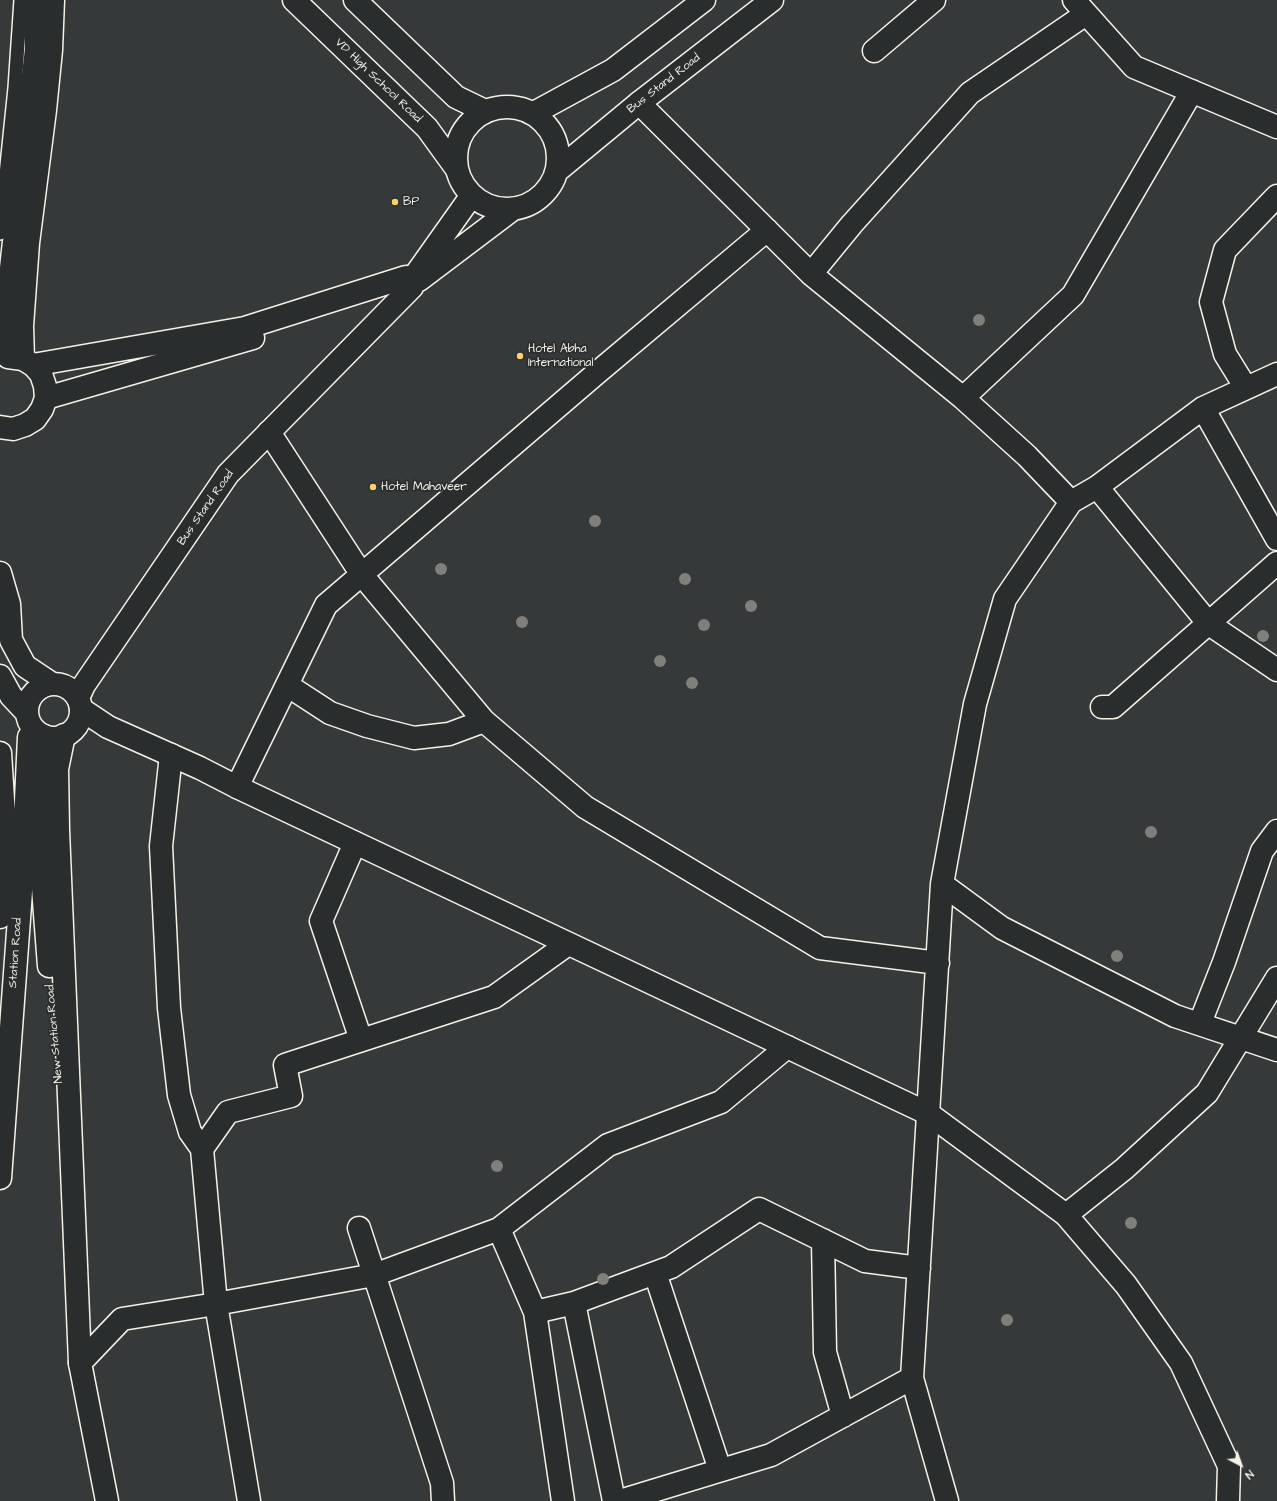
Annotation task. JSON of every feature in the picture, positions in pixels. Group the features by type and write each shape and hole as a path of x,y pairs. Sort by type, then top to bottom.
{"street":[{"path":"0,428 13,429 25,425 38,414 46,398 45,386 41,374 28,362 10,356 1,349 36,49 36,0"},
{"path":"28,362 22,326 28,243 51,50 53,0"},
{"name":"VD High School Road","path":"294,0 427,128 456,168"},
{"path":"355,0 456,97 485,111"},
{"path":"534,113 613,70 704,0"},
{"name":"Bus Stand Road","path":"558,170 639,103 772,0"},
{"path":"874,51 934,0"},
{"path":"811,274 852,224 970,93 1080,7 1134,67 1277,127"},
{"path":"963,398 1073,295 1192,91"},
{"path":"639,103 811,274 963,398 1027,456 1071,502"},
{"path":"501,107 518,107 534,113 547,124 555,138 559,154 558,170 551,185 540,198 528,205 513,209 498,209 484,204 472,196 463,184 456,168 456,151 462,135 471,121 485,111 501,107"},
{"path":"46,398 233,345 412,281 472,196"},
{"path":"1246,388 1225,354 1211,302 1224,250 1277,196"},
{"name":"Bus Stand Road","path":"79,704 84,685 228,474 412,281 513,209"},
{"path":"237,787 326,605 598,372 767,230"},
{"path":"28,362 245,328 412,281"},
{"path":"946,1501 912,1378 942,884 975,704 1005,599 1071,502 1097,487 1203,408 1277,374"},
{"path":"1203,408 1277,539"},
{"path":"269,432 362,575 484,721 585,807 820,948 938,963"},
{"path":"1097,487 1208,624 1277,670"},
{"path":"1102,707 1114,708 1277,563"},
{"path":"0,573 9,604 11,640 25,666 52,684"},
{"path":"0,676 11,696 48,728 108,727"},
{"path":"48,728 28,701 34,692 42,686 52,684 62,685 72,690 79,704 108,727 171,755 929,1114 1066,1215 1126,1285 1181,1364 1229,1466 1228,1501"},
{"path":"288,685 330,713 367,726 414,738 449,734 484,721"},
{"path":"48,728 79,720 79,704"},
{"name":"Station Road","path":"0,1178 23,864 29,737 48,728"},
{"name":"New Station Road","path":"48,728 57,769 58,830 80,1363 107,1501"},
{"path":"0,752 6,847 0,906"},
{"path":"171,755 161,846 170,1008 178,1095 190,1132 202,1149 216,1304 249,1501"},
{"path":"1200,1023 1262,851 1277,830"},
{"path":"354,842 321,921 361,1040"},
{"path":"942,884 1002,928 1175,1016 1200,1023 1277,1050"},
{"path":"202,1149 228,1112 291,1096 285,1065 494,997 568,944"},
{"path":"1066,1215 1128,1165 1207,1093 1277,978"},
{"path":"80,1363 122,1319 216,1304 374,1275 499,1229 608,1145 721,1102 786,1047"},
{"path":"535,1312 574,1303 671,1266 759,1209 865,1261 919,1268"},
{"path":"359,1228 442,1483 443,1501"},
{"path":"499,1229 535,1312 563,1501"},
{"path":"823,1240 825,1352 843,1416"},
{"path":"655,1273 720,1470"},
{"path":"574,1303 614,1501"},
{"path":"620,1501 771,1455 912,1378"}],"lane":[{"path":"0,233 15,88 21,0"}],"place":[{"name":"BP","path":"395,202"},
{"name":"Hotel Abha International","path":"520,356"},
{"name":"Hotel Mahaveer","path":"373,487"}]}
